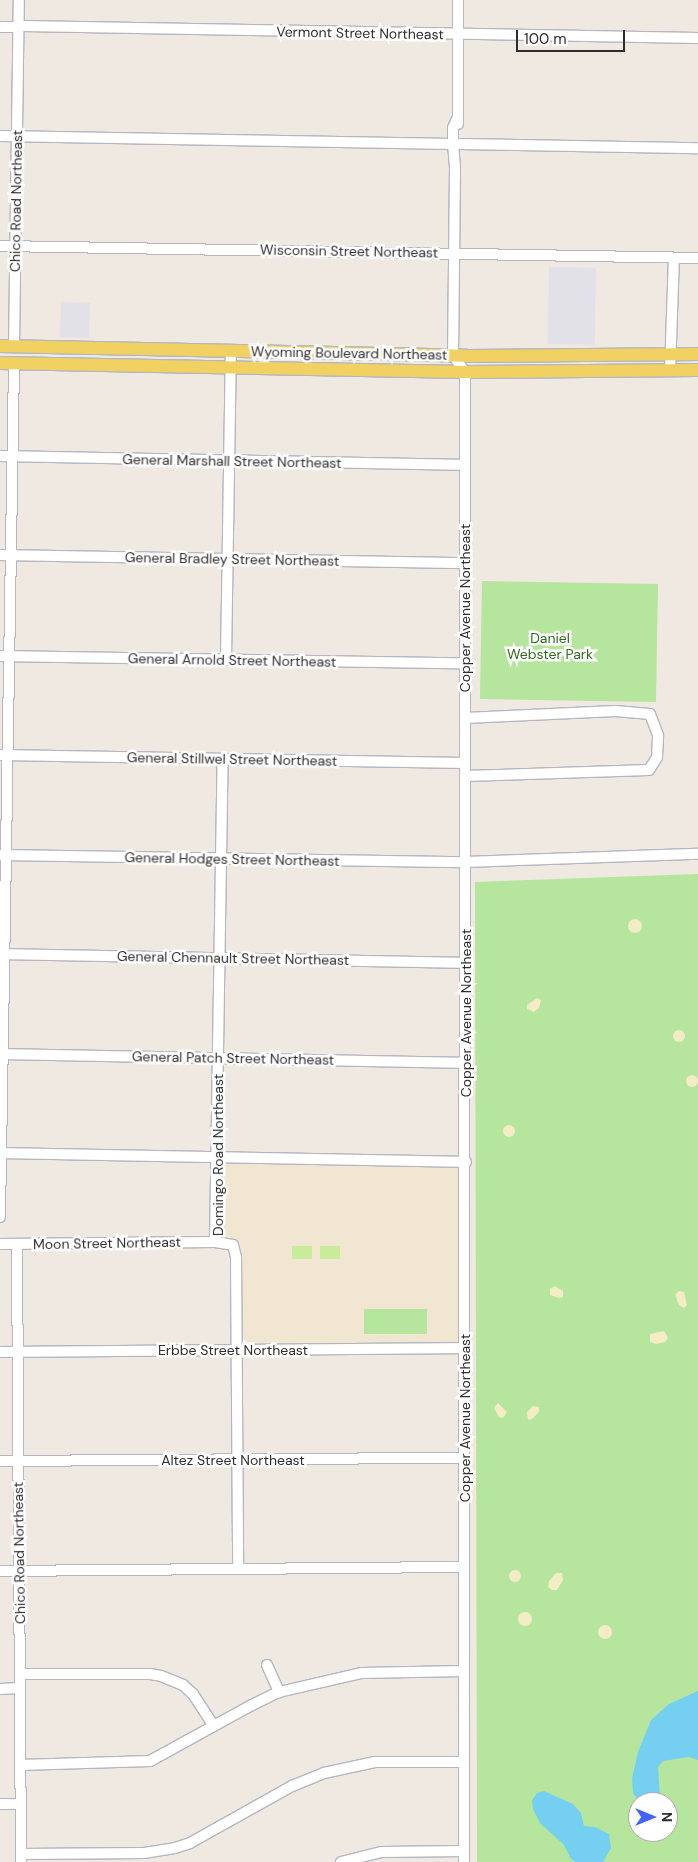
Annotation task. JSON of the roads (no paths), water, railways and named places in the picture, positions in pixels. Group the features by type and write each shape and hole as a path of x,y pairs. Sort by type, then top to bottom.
{"main road":[{"name":"Wyoming Boulevard Northeast","path":"0,346 453,355 698,354"},
{"path":"0,356 10,355 14,346"},
{"path":"14,364 16,358 22,355 58,354 74,348"},
{"name":"Wyoming Boulevard Northeast","path":"0,364 465,372 698,370"}],"street":[{"name":"Chico Road Northeast","path":"14,346 20,0"},
{"path":"458,0 457,119 453,128 456,144 453,355 465,372"},
{"name":"Vermont Street Northeast","path":"0,26 698,38"},
{"path":"0,136 698,148"},
{"name":"Wisconsin Street Northeast","path":"0,246 698,258"},
{"path":"670,371 674,258"},
{"path":"226,660 231,352"},
{"path":"0,1217 4,656 12,556 14,364"},
{"name":"Copper Avenue Northeast","path":"464,1862 463,1671 466,1348 465,372"},
{"name":"General Marshall Street Northeast","path":"0,456 465,465"},
{"name":"General Bradley Street Northeast","path":"0,556 464,564"},
{"name":"General Arnold Street Northeast","path":"4,656 465,663"},
{"path":"465,718 616,710 650,714 658,735 657,757 649,770 465,776"},
{"name":"General Stillwel Street Northeast","path":"4,755 465,763"},
{"name":"Domingo Road Northeast","path":"223,759 215,1242 230,1243 235,1251 238,1569"},
{"name":"General Hodges Street Northeast","path":"3,855 465,862 698,854"},
{"name":"General Chennault Street Northeast","path":"2,954 466,963"},
{"name":"General Patch Street Northeast","path":"1,1054 466,1063"},
{"path":"0,1153 466,1162"},
{"name":"Moon Street Northeast","path":"0,1244 215,1242"},
{"name":"Chico Road Northeast","path":"17,1245 21,1858"},
{"name":"Erbbe Street Northeast","path":"0,1352 466,1348"},
{"name":"Altez Street Northeast","path":"0,1461 465,1458"},
{"path":"0,1571 464,1568"},
{"path":"267,1666 279,1692"},
{"path":"20,1765 150,1761 279,1692 361,1673 463,1671"},
{"path":"20,1674 150,1674 161,1676 183,1685 193,1694 214,1726"},
{"path":"0,1689 20,1688"},
{"path":"21,1858 144,1853 175,1848 190,1843 292,1786 324,1773 375,1762 464,1762"},
{"path":"0,1804 21,1804"},
{"path":"341,1862 382,1852 464,1851"}],"water":[{"path":"698,1691 698,1760 689,1757 663,1761 658,1767 660,1792 633,1792 632,1778 638,1752 651,1720 669,1704"},
{"path":"544,1791 573,1804 581,1813 584,1826 595,1827 609,1834 611,1848 603,1862 575,1862 571,1859 564,1845 540,1823 533,1809 532,1800 537,1793"}],"park label":[{"name":"Daniel Webster Park","path":"550,646"}]}
